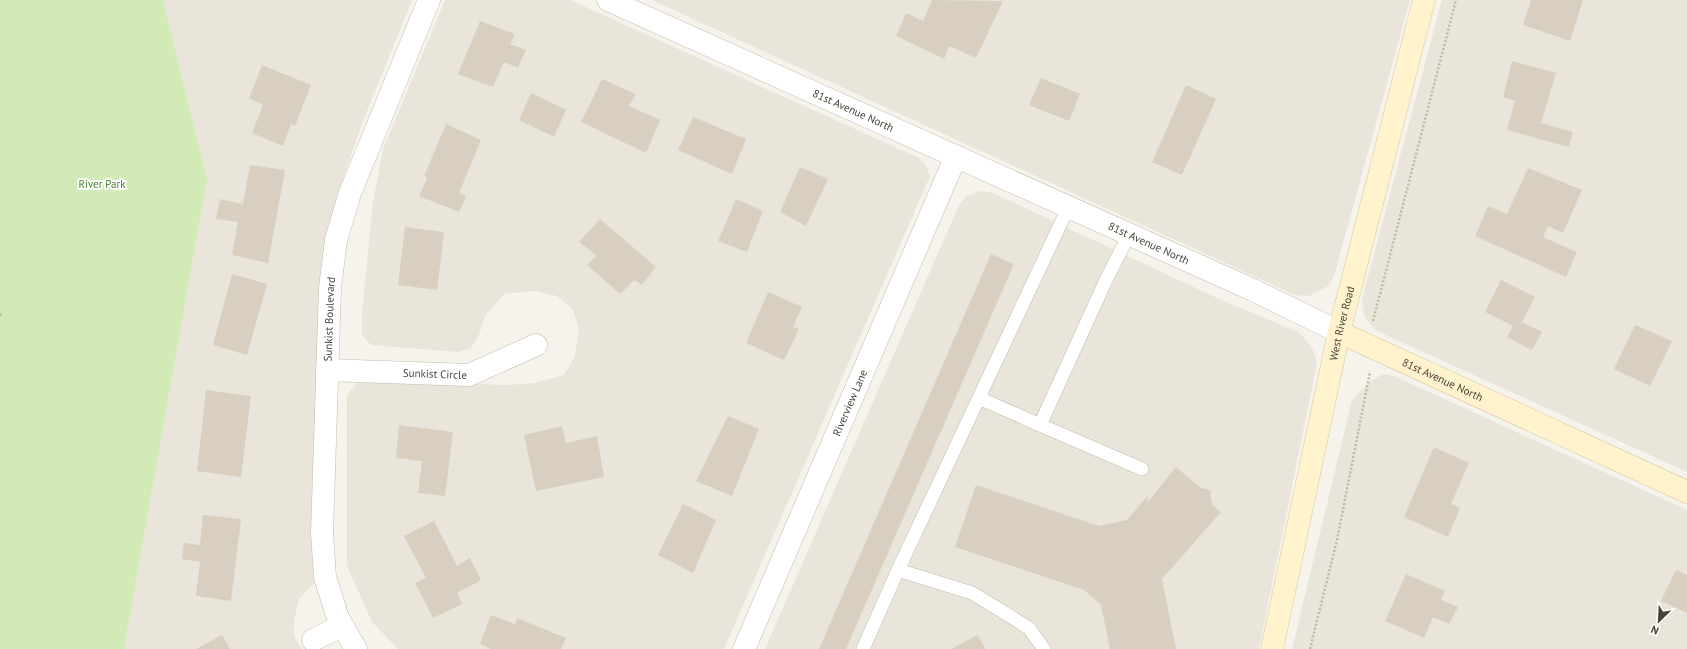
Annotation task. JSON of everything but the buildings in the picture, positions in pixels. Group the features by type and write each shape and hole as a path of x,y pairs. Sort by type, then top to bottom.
{"street":[{"name":"Sunkist Boulevard","path":"356,649 338,618 325,577 322,533 330,288 336,240 350,193 429,0"},
{"name":"81st Avenue North","path":"608,0 956,156 1129,236 1253,290 1339,332 1687,492"},
{"name":"West River Road","path":"1272,649 1339,332 1424,0"},
{"name":"Riverview Lane","path":"744,649 956,156"},
{"name":"Sunkist Circle","path":"327,370 469,375 536,345"},
{"path":"313,640 342,626"}],"lane":[{"path":"863,649 898,570 1068,208"},
{"path":"1040,425 1106,280 1129,236"},
{"path":"979,398 1142,469"},
{"path":"898,570 972,593 1029,628 1044,649"}],"path":[{"path":"1373,318 1456,0"},
{"path":"1310,649 1337,540 1370,378"}],"shaded area":[{"path":"163,0 412,0 363,121 338,193 321,305 319,578 299,599 294,621 294,637 302,649 124,649 207,179"},
{"path":"445,0 570,0 919,158 926,165 930,176 724,649 398,649 372,622 347,566 347,395 355,385 365,380 507,385 534,383 564,375 575,356 579,329 573,310 557,296 534,291 504,294 485,316 479,335 470,349 458,352 371,345 362,335 362,313 373,201 383,149"},
{"path":"652,0 1410,0 1334,276 1328,286 1309,296 1295,295"},
{"path":"1442,0 1687,0 1687,472 1375,330 1364,316 1362,299"},
{"path":"980,191 993,193 1217,298 1300,333 1313,350 1317,363 1259,649 765,649 959,205 967,196"},
{"path":"1383,374 1394,376 1687,510 1687,649 1292,649 1352,400 1368,383"}],"green space":[{"name":"River Park","path":"0,0 163,0 207,179 124,649 0,649"}]}
